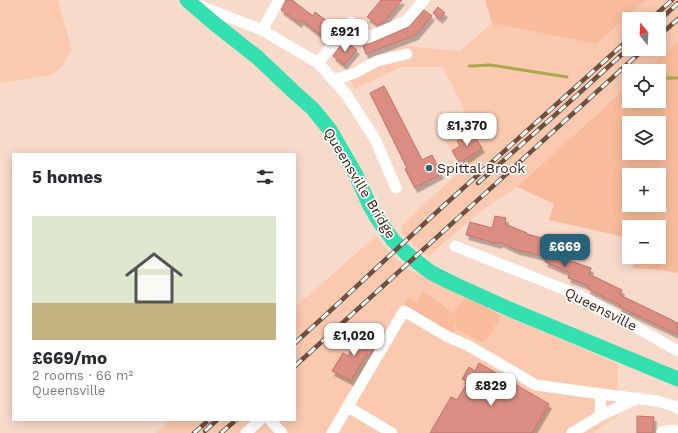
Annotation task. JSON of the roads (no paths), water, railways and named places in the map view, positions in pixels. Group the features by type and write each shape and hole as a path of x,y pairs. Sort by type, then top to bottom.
{"highway":[{"name":"Queensville Bridge","path":"188,1 257,57 313,109 330,130 356,175 370,206 380,221 393,240 418,263 432,273 502,306 678,379"}],"street":[{"path":"262,30 279,0"},
{"path":"318,63 351,22 369,37 406,21 424,0"},
{"path":"188,1 254,26 318,63 346,94 375,139 396,188"},
{"path":"333,80 355,73 377,61 407,54"},
{"name":"Queensville","path":"455,246 581,296 678,351"},
{"path":"332,433 404,311 469,346 536,385 657,400 678,409"},
{"path":"600,416 601,394"},
{"path":"572,433 600,416 638,398"},
{"path":"348,407 392,433"},
{"path":"246,433 259,421"},
{"path":"271,421 282,433"},
{"path":"662,432 674,430 677,433"}],"waterway":[{"path":"469,66 491,65 567,77"},
{"path":"666,78 678,78"}],"railway":[{"path":"659,12 672,0"},
{"path":"666,14 678,3"},
{"path":"666,30 678,19"},
{"path":"296,342 440,209 622,45"},
{"path":"478,183 622,54"},
{"path":"296,365 636,56"},
{"path":"194,433 208,421"},
{"path":"205,431 216,421"},
{"path":"221,433 235,421"}],"place":[{"name":"Spittal Brook","path":"429,168"}]}
